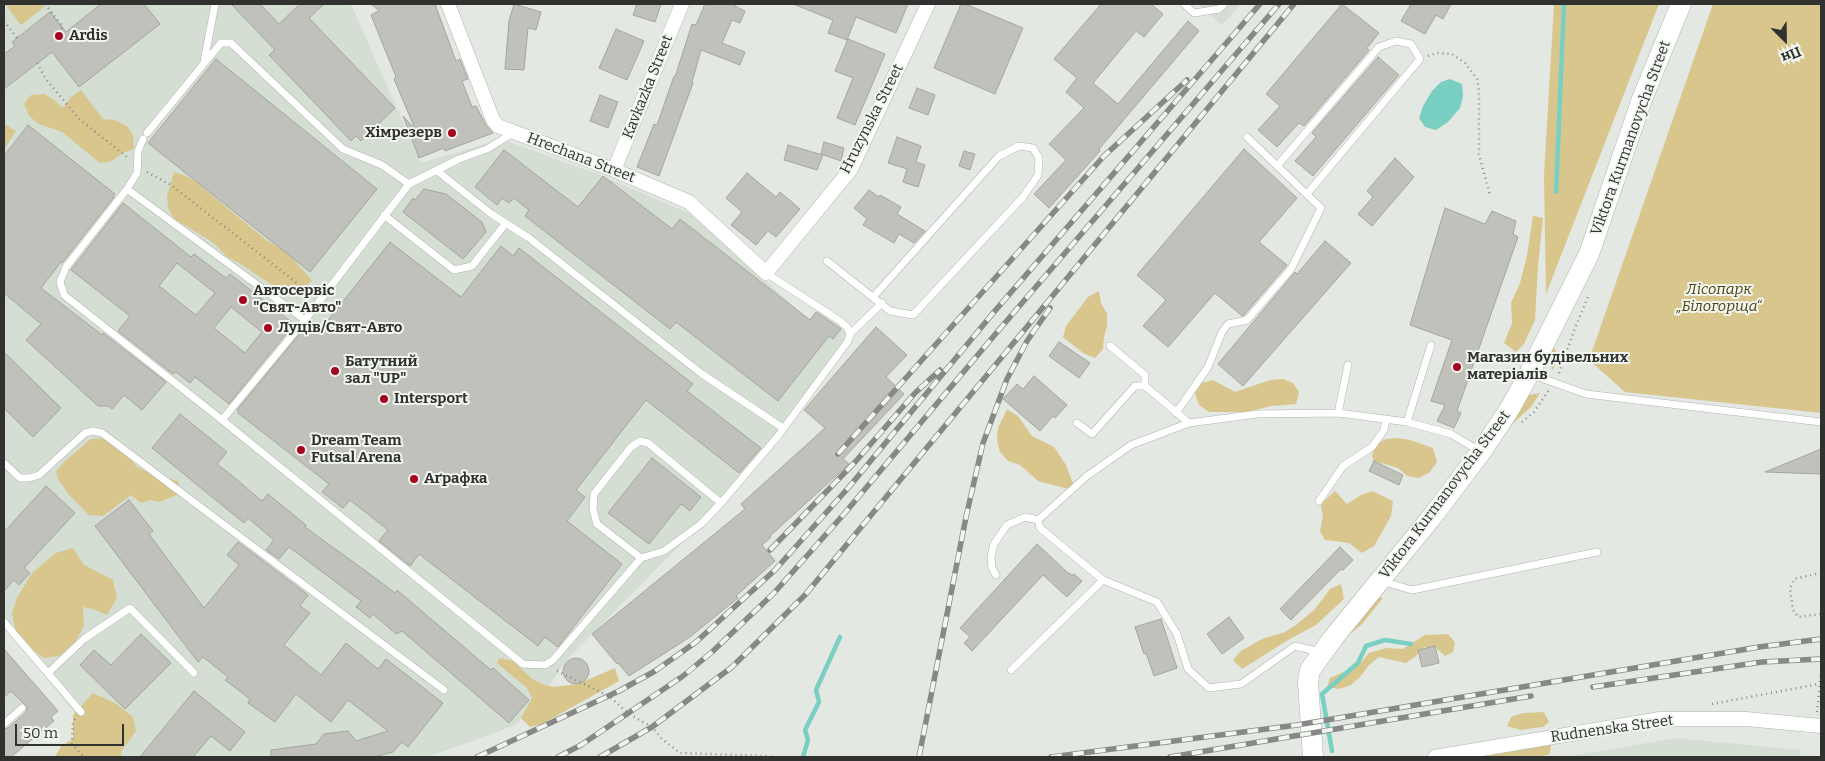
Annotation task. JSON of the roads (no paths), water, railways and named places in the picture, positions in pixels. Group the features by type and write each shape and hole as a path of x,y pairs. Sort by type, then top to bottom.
{"street":[{"name":"Hrechana Street","path":"448,4 492,120 498,126 614,170 689,202 766,273"},
{"name":"Kavkazka Street","path":"614,170 682,4"},
{"name":"Hruzynska Street","path":"766,273 851,169 928,4"},
{"name":"Viktora Kurmanovycha Street","path":"1314,757 1308,676 1322,652 1381,581 1481,452 1530,374 1589,254 1642,99 1681,4"},
{"name":"Rudnenska Street","path":"1435,757 1660,719 1819,720"}],"lane":[{"path":"204,64 215,4"},
{"path":"1184,4 1194,13 1219,9 1224,4"},
{"path":"1277,166 1379,47 1396,41 1411,44 1420,58 1307,194"},
{"path":"409,184 382,165 343,149 231,43 221,44 145,136 138,151 137,173 127,189 66,267 60,282 64,295 524,664 545,665 553,660 641,558 664,551 701,524 721,503 783,428 848,341 850,334 882,303"},
{"path":"222,420 305,320 409,184 436,170 487,149 513,133"},
{"path":"1176,413 1208,367 1222,332 1228,324 1247,320 1291,269 1322,208 1247,137"},
{"path":"827,261 890,310 913,315 1022,197 1038,175 1039,158 1033,148 1019,146 999,156 874,296"},
{"path":"436,170 490,214 529,238 702,374 783,428"},
{"path":"127,189 305,320"},
{"path":"384,215 454,270 472,266 506,224"},
{"path":"766,273 840,321 847,327 850,334"},
{"path":"1407,422 1431,345"},
{"path":"1110,346 1146,375 1145,386"},
{"path":"1338,413 1348,365"},
{"path":"1530,374 1586,394 1821,422"},
{"path":"1077,423 1092,434 1135,386 1145,386 1188,424"},
{"path":"1038,520 1087,476 1131,445 1188,424 1257,414 1338,413 1407,422 1451,434 1481,452"},
{"path":"1319,500 1343,466 1372,447 1384,430 1386,420"},
{"path":"4,463 20,478 39,475 85,433 93,430 102,433 444,690"},
{"path":"641,558 598,524 593,509 594,494 631,447 640,441 648,443 721,503"},
{"path":"996,575 992,568 991,557 994,544 1007,525 1025,517 1038,520"},
{"path":"1038,520 1040,528 1103,580 1157,602 1177,634 1188,669 1209,688 1241,684 1295,646 1322,652"},
{"path":"1381,581 1412,590 1597,552"},
{"path":"1011,670 1103,580"},
{"path":"48,673 84,639 130,608 194,673"},
{"path":"4,622 81,712"},
{"path":"4,724 22,708"}],"water":[{"path":"1450,79 1462,84 1463,96 1460,108 1448,122 1436,130 1425,127 1419,118 1423,106 1432,91 1441,82"}],"waterway":[{"path":"1556,192 1564,4"},
{"path":"803,757 808,740 805,730 819,702 816,690 840,637"},
{"path":"1332,751 1322,694 1358,663 1366,646 1385,640 1411,644"}],"railway":[{"path":"477,757 619,691 655,671 696,642 775,570 849,487 994,312 1260,4"},
{"path":"558,757 581,745 683,676 712,652 774,593 844,514 998,331 1279,4"},
{"path":"600,757 652,727 732,667 805,595 1294,4"},
{"path":"838,454 1104,156 1187,80"},
{"path":"919,757 966,517 983,443 1007,379 1027,341 1050,308"},
{"path":"770,550 856,461 915,393 940,370"},
{"path":"1051,757 1297,725 1759,647 1821,639"},
{"path":"1593,687 1762,662 1821,659"},
{"path":"1170,757 1531,696"}],"place":[{"name":"Ardis","path":"59,36"},
{"name":"Хімрезерв","path":"452,133"},
{"name":"Автосервіс \"Свят-Авто\"","path":"243,300"},
{"name":"Луців/Свят-Авто","path":"268,328"},
{"name":"Магазин будівельних матеріалів","path":"1457,367"},
{"name":"Батутний зал \"UP\"","path":"335,371"},
{"name":"Intersport","path":"384,399"},
{"name":"Dream Team Futsal Arena","path":"301,450"},
{"name":"Аґрафка","path":"414,479"}],"park label":[{"name":"Лісопарк „Білогорща“","path":"1719,298"}]}
